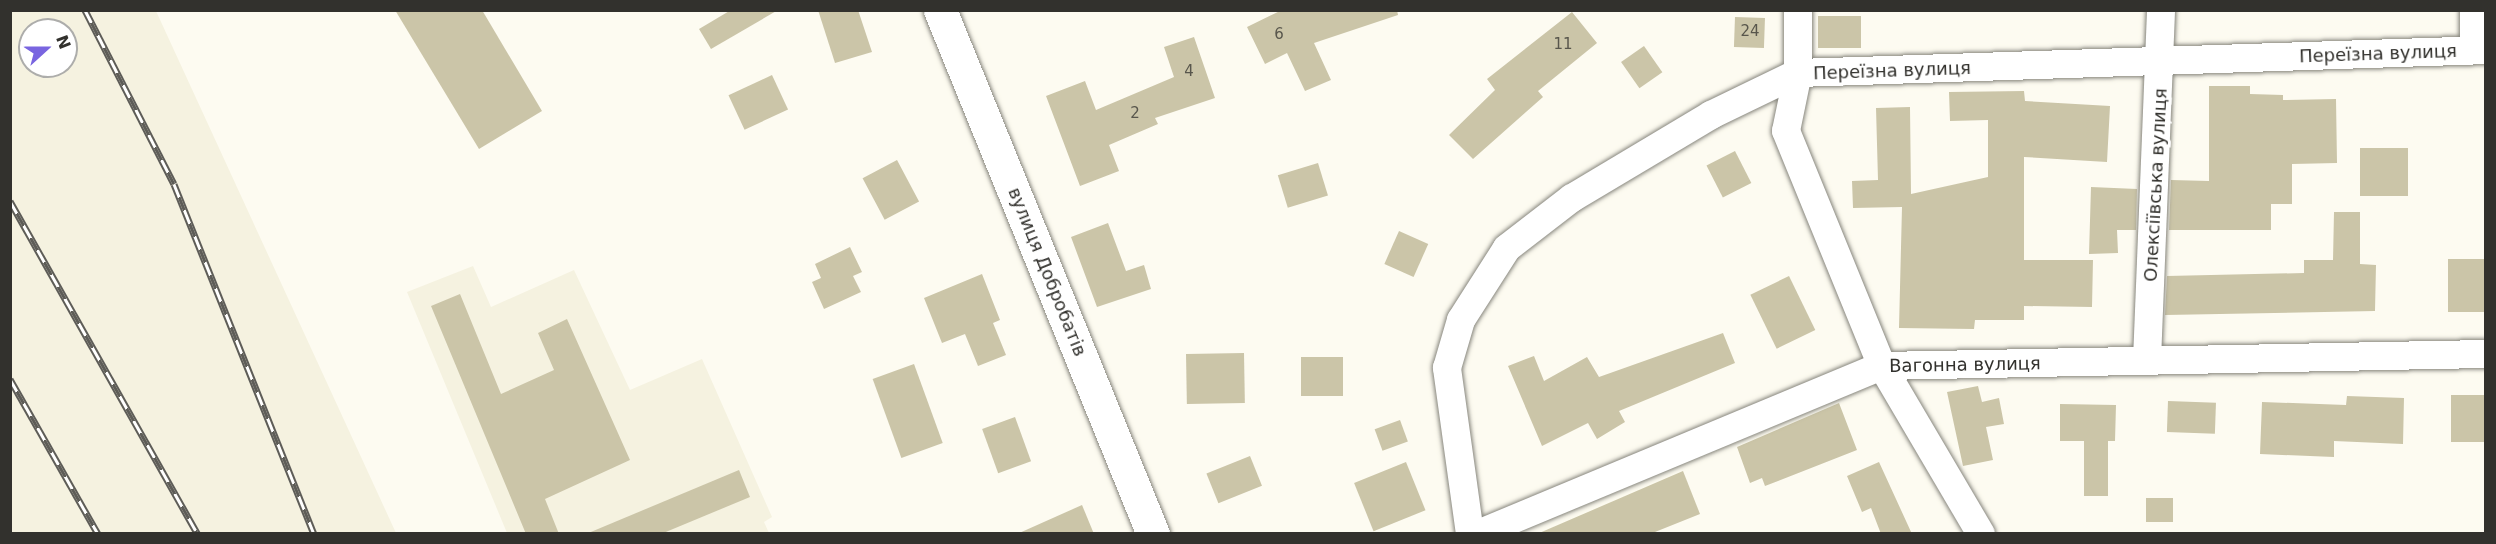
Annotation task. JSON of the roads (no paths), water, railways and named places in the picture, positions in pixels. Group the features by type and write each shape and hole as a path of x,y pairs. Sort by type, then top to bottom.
{"street":[{"name":"вулиця Добробатів","path":"940,10 1153,534"},
{"path":"1798,10 1798,73 1786,131 1882,366 1981,534"},
{"name":"Олексіївська вулиця","path":"2147,360 2162,63 2161,10"},
{"path":"2474,10 2480,49"},
{"name":"Переїзна вулиця","path":"1470,534 1447,368 1461,320 1507,248 1572,198 1711,115 1798,73 2162,63 2480,49"},
{"name":"Вагонна вулиця","path":"1478,534 1882,366 2486,354"}],"railway":[{"path":"85,10 174,184 314,534"},
{"path":"10,201 198,534"},
{"path":"10,379 98,534"}]}
